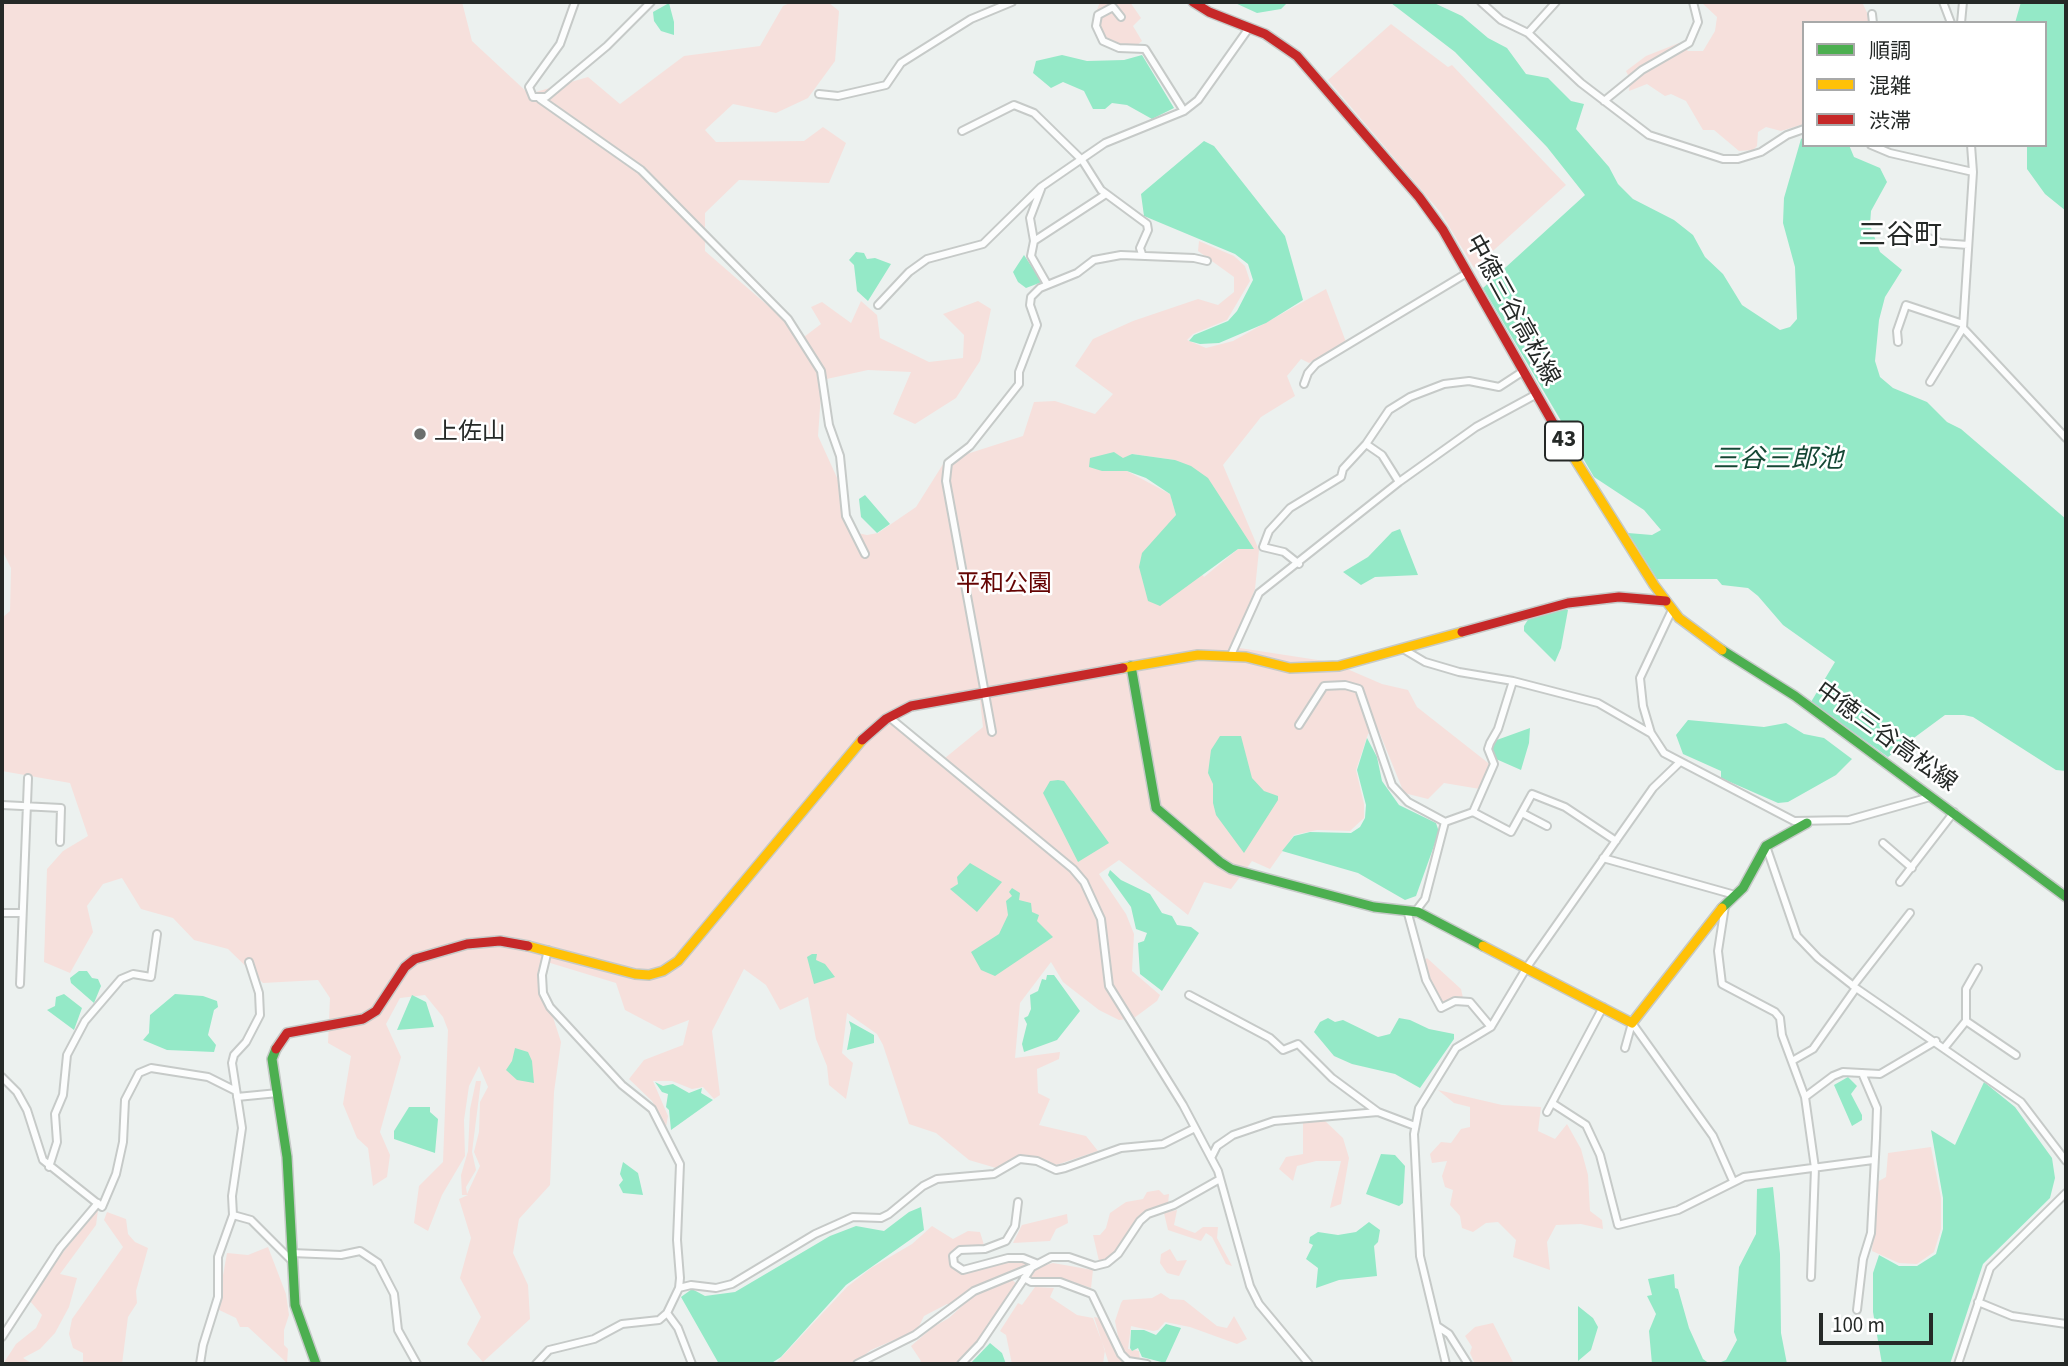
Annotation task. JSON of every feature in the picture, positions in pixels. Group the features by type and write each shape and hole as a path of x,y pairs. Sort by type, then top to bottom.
{"street":[{"path":"575,2 560,44 529,87 533,97 540,99 641,170 788,318 821,372 828,425 840,456 846,516 865,554"},
{"path":"540,99 607,46 651,2"},
{"path":"819,94 838,96 886,85 901,63 971,19 1012,2"},
{"name":"中徳三谷高松線","path":"1193,2 1209,12 1286,46 1305,64 1433,214 1535,395 1672,610 1695,632 1795,696 2066,897"},
{"path":"1481,2 1501,20 1528,33 1604,101 1650,135 1723,159 1738,159 1761,152 1787,135 1802,130"},
{"path":"1528,33 1556,2"},
{"path":"1604,101 1642,70 1689,43 1698,22 1693,2"},
{"path":"1943,2 1950,21"},
{"path":"1961,21 1964,2"},
{"path":"1121,18 1113,7 1098,15 1097,26 1102,41 1119,48 1145,49 1184,111"},
{"path":"1872,14 1872,21"},
{"path":"878,305 909,272 927,259 984,244 1041,187 1082,160 1125,133 1184,111 1215,78 1249,28"},
{"path":"962,131 1014,105 1034,113 1082,160 1106,194 1147,224 1148,230 1140,248 1142,254"},
{"path":"1879,147 1973,172"},
{"path":"1930,382 1963,326 1973,172 1971,147"},
{"path":"1041,187 1030,218 1034,241 1031,256 1047,284"},
{"path":"1034,241 1106,194"},
{"path":"1929,238 1941,243 1968,245"},
{"path":"992,732 946,470 948,463 970,446 1019,384 1019,373 1037,325 1030,306 1031,297 1047,284 1077,273 1094,260 1142,254 1207,261"},
{"path":"1304,384 1308,373 1317,364 1467,273"},
{"path":"1898,342 1897,331 1906,304 1963,326 2066,438"},
{"path":"1298,564 1284,552 1263,547 1269,531 1290,508 1341,477 1343,469 1366,444 1389,410 1410,397 1437,386 1469,380 1499,387 1522,372"},
{"path":"1231,655 1259,593 1399,482 1476,427 1535,395"},
{"path":"1366,444 1382,455 1399,482"},
{"path":"316,1364 295,1305 286,1146 272,1059 283,1036 296,1029 363,1019 382,1006 405,967 415,959 437,951 487,942 515,942 635,974 649,975 678,961 869,732 911,706 1198,655 1231,655 1290,668 1339,666 1568,603 1619,597 1666,601"},
{"path":"1672,610 1640,678 1643,706 1651,733 1664,753 1777,813 1807,823 1849,820 1932,796"},
{"path":"1403,649 1425,662 1598,703 1651,733"},
{"path":"1131,666 1156,808 1231,869 1374,907 1411,911 1441,922 1632,1023 1713,1136 1733,1181"},
{"path":"1299,725 1324,686 1345,685 1359,689 1363,692 1370,727 1392,785 1408,802 1446,822 1473,812 1494,764 1488,749 1498,730 1513,681"},
{"path":"890,717 1073,869 1084,882 1101,919 1109,986 1211,1158 1220,1178 1250,1286 1267,1316 1309,1364"},
{"path":"1446,1364 1420,1256 1415,1126 1423,1098 1456,1048 1491,1027 1527,967 1603,858 1653,788 1679,763"},
{"path":"20,984 28,778"},
{"path":"1473,812 1511,832 1532,794 1565,807 1616,841"},
{"path":"2,805 61,807 60,842"},
{"path":"1900,882 1954,812"},
{"path":"1522,813 1547,826"},
{"path":"1411,911 1425,899 1446,822"},
{"path":"1625,1048 1632,1023 1725,904 1743,888 1766,846 1807,823"},
{"path":"1883,843 1912,868"},
{"path":"1766,846 1797,936 1818,958 1855,987 2021,1102 2066,1161"},
{"path":"1603,858 1735,895"},
{"path":"1725,904 1718,951 1722,984 1775,1012 1805,1097 1815,1168 1811,1277"},
{"path":"1411,911 1426,980 1441,1008 1455,1001 1469,1002 1491,1027"},
{"path":"2,913 22,914"},
{"path":"1792,1061 1813,1049 1910,913"},
{"path":"49,1167 57,1142 55,1114 63,1094 67,1055 85,1021 121,979 134,974 151,977 156,934"},
{"path":"536,1364 549,1350 594,1339 621,1324 659,1320 667,1312 679,1288 680,1164 652,1110 622,1085 550,1007 543,993 542,975 548,950"},
{"path":"200,1364 218,1297 218,1257 233,1215 232,1196 242,1128 233,1055 246,1042 260,1015 259,993 249,962"},
{"path":"1945,1047 1966,1020 1966,989 1978,968"},
{"path":"1189,995 1270,1038 1283,1050 1298,1044 1332,1078 1378,1112 1415,1126"},
{"path":"1547,1112 1603,1007"},
{"path":"1966,1020 2016,1055"},
{"path":"1805,1097 1833,1076 1843,1072 1880,1074 1936,1041"},
{"path":"2,1077 17,1092 27,1110 43,1160 102,1206 116,1174 123,1142 125,1100 139,1073 151,1068 208,1077 237,1094 278,1093"},
{"path":"1857,1310 1863,1259 1871,1233 1877,1108 1862,1073"},
{"path":"1552,1103 1586,1125 1601,1156 1618,1225 1678,1210 1733,1181 1873,1160"},
{"path":"1211,1158 1217,1146 1233,1135 1273,1121 1378,1112"},
{"path":"679,1288 691,1285 716,1288 732,1284 815,1234 853,1217 881,1218 889,1214 923,1186 937,1179 994,1174 1020,1159 1037,1161 1056,1170 1121,1148 1163,1144 1195,1128"},
{"path":"857,1364 915,1335 974,1291 1051,1257 1069,1257 1096,1266 1107,1262 1118,1254 1140,1221 1148,1214 1174,1205 1220,1178"},
{"path":"1958,1364 1984,1278 1996,1260 2060,1202 2066,1193"},
{"path":"1018,1202 1015,1226 1006,1241 985,1249 960,1250 954,1256 954,1264 963,1270 1008,1258 1023,1258 1035,1265"},
{"path":"2,1337 60,1248 98,1203"},
{"path":"233,1215 251,1220 292,1257 341,1255 360,1251 378,1263 394,1294 398,1331 417,1364"},
{"path":"961,1364 980,1344 1035,1265"},
{"path":"1024,1278 1031,1282 1060,1282 1092,1294 1121,1354 1128,1361 1147,1364"},
{"path":"1978,1302 2012,1316 2066,1324"},
{"path":"667,1312 678,1328 692,1364"},
{"path":"1437,1326 1449,1334 1468,1364"}],"green space":[{"name":"平和公園","path":"2,2 462,2 472,41 529,94 588,77 620,104 684,56 760,46 783,6 792,2 828,2 839,11 835,61 808,98 776,113 733,104 705,130 716,142 804,141 823,127 846,143 829,183 739,180 705,213 705,251 804,337 821,324 811,307 822,302 851,323 861,301 877,315 880,338 929,362 963,358 964,335 943,314 978,301 991,309 980,361 956,398 915,424 893,414 911,372 868,370 822,380 818,436 844,493 852,532 867,535 878,533 916,507 945,461 1023,436 1034,402 1055,401 1095,414 1113,394 1075,366 1093,339 1133,321 1198,299 1218,305 1234,292 1234,277 1198,251 1199,241 1234,256 1245,266 1250,281 1227,320 1193,334 1187,340 1206,348 1233,341 1326,289 1346,342 1309,363 1301,359 1287,376 1295,396 1261,417 1223,465 1259,550 1255,589 1233,647 1331,662 1382,684 1408,690 1417,707 1492,766 1480,789 1444,783 1428,799 1404,793 1378,729 1368,734 1356,770 1364,804 1364,818 1350,831 1317,830 1294,835 1270,869 1252,861 1231,889 1204,882 1188,915 1119,860 1099,874 1126,914 1134,934 1132,971 1160,995 1157,1001 1134,1018 1119,1020 1099,1010 1063,982 1051,962 1020,1003 1015,1058 1060,1052 1059,1059 1037,1069 1038,1093 1050,1099 1039,1125 1086,1136 1098,1151 1056,1165 1039,1158 1019,1155 996,1168 969,1160 936,1133 909,1124 877,1034 847,1013 842,1053 853,1063 846,1099 829,1085 827,1066 816,1039 808,997 780,1010 766,985 744,969 712,1031 720,1095 714,1099 703,1087 692,1089 672,1081 653,1081 668,1116 666,1127 652,1101 629,1079 644,1060 683,1045 689,1020 663,1030 625,1010 616,983 547,962 542,983 561,1042 554,1092 550,1185 519,1219 513,1253 528,1285 530,1319 483,1362 467,1344 481,1317 460,1278 471,1238 459,1199 468,1195 462,1195 461,1175 468,1151 470,1109 476,1081 481,1081 472,1152 476,1170 466,1187 467,1194 480,1166 474,1152 479,1132 480,1102 488,1087 479,1066 469,1086 464,1120 465,1156 442,1195 428,1231 414,1223 419,1186 443,1162 448,1030 443,1017 425,995 400,998 386,1024 401,1057 380,1132 390,1155 387,1177 373,1186 368,1148 357,1138 343,1104 351,1056 328,1043 330,998 318,980 263,983 228,949 194,940 173,918 141,909 122,878 103,884 87,906 93,932 70,973 44,962 47,869 63,851 88,836 70,783 2,771 2,618 10,611 11,568 2,550","holes":["1114,452 1123,459 1132,454 1175,460 1252,548 1238,549 1204,577 1168,527 1176,515 1170,494 1127,471 1102,471","980,700 983,727 945,758 897,720 912,710"]},
{"path":"1100,2 1130,2 1141,18 1133,26 1142,41 1135,47 1107,44 1098,24 1097,10"},
{"path":"1701,2 1862,2 1870,19 1802,21 1802,125 1781,131 1766,127 1758,132 1757,146 1753,150 1739,151 1714,130 1703,130 1686,101 1671,94 1665,96 1647,84 1629,91 1630,79 1626,71 1646,56 1679,43 1688,51 1703,51 1715,31 1717,17"},
{"path":"1391,24 1448,67 1452,65 1566,185 1474,268 1441,213 1328,80"},
{"path":"1427,958 1461,989 1463,998 1442,1005 1427,979 1423,961"},
{"path":"1438,1090 1502,1105 1541,1107 1538,1131 1555,1139 1567,1124 1581,1149 1588,1175 1590,1211 1602,1220 1603,1229 1581,1224 1556,1225 1547,1242 1550,1270 1513,1257 1516,1240 1498,1222 1486,1223 1473,1232 1462,1228 1460,1216 1450,1205 1453,1190 1445,1187 1442,1176 1447,1161 1432,1163 1430,1154 1441,1142 1451,1143 1461,1129 1470,1127 1470,1107 1454,1103"},
{"path":"1324,1120 1343,1138 1349,1158 1341,1204 1330,1208 1341,1161 1316,1161 1297,1166 1293,1181 1279,1169 1286,1157 1303,1154 1303,1122"},
{"path":"1931,1147 1941,1198 1941,1229 1934,1252 1917,1264 1899,1263 1872,1251 1877,1182 1886,1177 1888,1153"},
{"path":"1159,1190 1164,1195 1169,1194 1168,1204 1147,1212 1118,1252 1108,1260 1099,1261 1093,1235 1100,1235 1106,1228 1110,1213 1126,1202 1143,1199 1147,1192"},
{"path":"98,1210 96,1225 60,1274 77,1278 69,1307 55,1333 40,1349 23,1358 33,1364 3,1364 16,1344 36,1328 42,1315 30,1301 59,1257"},
{"path":"1177,1210 1174,1225 1195,1233 1203,1227 1218,1227 1217,1238 1232,1266 1226,1264 1212,1237 1206,1233 1201,1241 1168,1230 1164,1213"},
{"path":"107,1212 126,1219 128,1234 135,1242 148,1248 136,1291 137,1303 128,1317 122,1364 83,1364 83,1353 73,1348 69,1334 72,1319 123,1247 104,1220"},
{"path":"1067,1214 1068,1223 1056,1229 1050,1241 1013,1243 1022,1225"},
{"path":"932,1226 953,1239 968,1231 980,1232 984,1245 963,1246 952,1253 950,1262 962,1274 1007,1261 1031,1263 971,1289 954,1304 947,1304 924,1316 917,1330 871,1350 853,1364 775,1364 847,1287 871,1268 912,1244"},
{"path":"268,1247 286,1294 289,1315 284,1330 284,1345 288,1349 287,1363 248,1327 240,1327 236,1318 217,1309 227,1253 248,1255"},
{"path":"1170,1249 1177,1261 1187,1260 1179,1276 1167,1273 1160,1263 1161,1254"},
{"path":"1053,1263 1093,1270 1091,1288 1061,1278 1030,1278 1038,1267"},
{"path":"1011,1279 1017,1284 978,1341 962,1356 958,1364 919,1364 921,1361 911,1346 933,1327 949,1318 975,1294"},
{"path":"1035,1287 1054,1288 1050,1297 1077,1315 1093,1318 1105,1350 1103,1364 1012,1364 1006,1335 1000,1331 1018,1303 1022,1305"},
{"path":"1161,1293 1170,1299 1184,1300 1217,1326 1227,1328 1234,1316 1247,1339 1237,1344 1190,1327 1165,1322 1158,1330 1153,1331 1131,1326 1128,1349 1139,1351 1140,1360 1128,1357 1119,1341 1115,1321 1121,1303 1123,1300 1152,1298"},
{"path":"1094,1317 1100,1318 1124,1364 1109,1364"},
{"path":"1493,1323 1515,1364 1475,1364 1470,1353 1472,1347 1465,1336 1475,1327"}],"water":[{"path":"1233,2 1288,2 1281,9 1257,13"},
{"name":"三谷三郎池","path":"1384,2 1432,2 1462,16 1488,38 1507,48 1526,74 1548,78 1571,101 1584,104 1576,129 1609,167 1618,184 1633,199 1674,220 1693,235 1705,257 1723,274 1742,305 1780,330 1790,327 1797,319 1795,267 1783,223 1784,198 1801,139 1802,147 1850,147 1854,157 1880,168 1887,182 1871,211 1870,225 1880,252 1902,270 1885,297 1879,320 1875,361 1880,377 1893,388 1927,402 1947,422 1961,429 2066,519 2066,771 2056,770 1973,717 1964,715 1945,715 1888,757 1811,702 1835,662 1783,625 1748,588 1722,585 1717,579 1657,579 1628,533 1652,535 1661,530 1644,510 1594,477 1483,288 1585,195 1547,147 1455,52 1391,3"},
{"path":"2021,2 2066,2 2066,211 2045,194 2027,169 2027,147 2047,147 2047,21 2016,21"},
{"path":"669,3 674,35 661,31 654,21 653,12"},
{"path":"1062,55 1087,61 1124,60 1142,55 1174,108 1152,119 1127,105 1112,103 1105,109 1093,109 1084,91 1063,82 1051,88 1033,73 1036,61"},
{"path":"1204,141 1214,146 1285,236 1303,300 1266,323 1219,343 1200,344 1189,341 1194,335 1228,321 1237,311 1253,280 1248,264 1235,254 1144,216 1141,194"},
{"path":"856,252 864,253 867,259 875,258 891,264 868,301 857,291 854,265 849,260"},
{"path":"1024,255 1042,282 1026,288 1018,282 1013,272"},
{"path":"1114,452 1123,458 1132,454 1175,460 1191,466 1208,478 1254,549 1238,549 1160,606 1148,601 1139,567 1142,553 1176,515 1170,494 1146,478 1127,471 1102,471 1089,467 1090,458"},
{"path":"865,495 890,524 877,533 861,517 859,499"},
{"path":"1400,529 1418,575 1375,577 1361,585 1343,572 1368,557 1392,532"},
{"path":"1561,608 1568,610 1561,648 1555,662 1524,631 1524,626 1529,618"},
{"path":"1688,720 1764,727 1786,723 1804,734 1824,738 1852,759 1836,775 1788,802 1778,803 1721,778 1721,771 1683,754 1676,735"},
{"path":"1530,728 1529,743 1521,770 1496,759 1492,750 1494,741"},
{"path":"1220,736 1241,736 1252,778 1264,791 1278,796 1244,853 1216,815 1213,803 1213,784 1208,773 1211,750"},
{"path":"1367,738 1377,757 1382,781 1399,805 1436,823 1439,832 1416,896 1405,900 1358,873 1282,851 1294,836 1310,832 1351,833 1360,827 1365,818 1366,805 1357,770"},
{"path":"1050,781 1064,781 1109,843 1078,862 1043,793"},
{"path":"970,863 1002,882 977,912 950,889 958,884 957,877"},
{"path":"1110,870 1121,880 1150,894 1162,913 1172,916 1177,925 1191,927 1199,933 1162,991 1140,974 1138,943 1144,941 1147,933 1136,929 1131,907 1108,875"},
{"path":"1012,888 1020,893 1019,900 1031,903 1032,912 1039,915 1037,921 1053,937 995,976 981,970 971,952 999,934 1008,915 1006,901 1012,896 1009,892"},
{"path":"817,954 816,960 825,964 835,977 814,984 807,957"},
{"path":"79,971 87,971 92,978 98,979 101,986 94,1003 71,983 70,978"},
{"path":"1047,975 1054,975 1080,1011 1057,1040 1024,1052 1022,1044 1027,1024 1024,1018 1031,1009 1030,995 1038,991 1042,979 1046,980"},
{"path":"64,994 82,1008 74,1030 47,1010 55,1006 56,997"},
{"path":"175,994 203,996 217,1001 218,1007 214,1010 208,1035 216,1045 214,1052 167,1050 143,1040 149,1033 150,1015"},
{"path":"412,995 426,1002 434,1027 397,1030"},
{"path":"1328,1018 1335,1022 1343,1020 1378,1037 1390,1034 1399,1018 1429,1029 1454,1034 1454,1039 1420,1088 1395,1074 1352,1064 1334,1056 1314,1032 1320,1022"},
{"path":"849,1021 874,1035 874,1043 847,1050 851,1028"},
{"path":"515,1048 528,1052 532,1061 534,1083 517,1080 506,1070 512,1061"},
{"path":"1848,1077 1857,1086 1851,1094 1862,1115 1862,1120 1852,1126 1834,1085"},
{"path":"655,1082 663,1086 673,1084 689,1093 702,1088 701,1093 713,1100 671,1130 669,1110 666,1107 668,1094 662,1092"},
{"path":"1984,1082 2015,1107 2052,1158 2055,1178 2050,1198 1983,1264 1950,1364 1882,1364 1873,1312 1873,1273 1879,1255 1899,1266 1917,1266 1936,1254 1943,1229 1943,1198 1931,1130 1955,1145"},
{"path":"409,1107 430,1107 430,1112 438,1119 435,1153 394,1139 394,1131"},
{"path":"1381,1154 1395,1155 1405,1166 1403,1203 1399,1206 1366,1194"},
{"path":"623,1162 638,1173 643,1195 623,1193 619,1185 623,1180 620,1174"},
{"path":"1773,1187 1780,1254 1781,1333 1787,1364 1716,1364 1726,1360 1737,1340 1734,1332 1739,1267 1756,1234 1757,1189"},
{"path":"921,1207 924,1230 846,1285 781,1357 770,1364 719,1364 681,1297 692,1289 705,1296 735,1292 830,1236 856,1226 884,1231 909,1212"},
{"path":"1369,1222 1380,1230 1378,1242 1374,1246 1377,1276 1339,1280 1316,1288 1318,1268 1306,1259 1313,1245 1309,1243 1310,1237 1318,1232 1338,1235 1356,1232"},
{"path":"1674,1274 1675,1288 1678,1289 1689,1328 1703,1359 1710,1364 1652,1364 1649,1331 1656,1314 1647,1296 1652,1295 1648,1279"},
{"path":"1578,1306 1593,1318 1598,1327 1591,1350 1578,1361"},
{"path":"1166,1324 1181,1328 1165,1363 1142,1357 1138,1348 1132,1351 1131,1330 1144,1330 1156,1335"},
{"path":"990,1343 1002,1353 1006,1364 970,1364"}],"traffic: fast":[{"path":"1722,650 1795,696 2066,897"},
{"path":"1131,666 1156,808 1220,862 1231,869 1374,907 1418,912 1483,946"},
{"path":"1722,908 1743,888 1766,846 1807,823"},
{"path":"276,1049 272,1059 287,1157 295,1305 316,1364"}],"traffic: slow":[{"path":"1561,437 1654,585 1679,618 1722,650"},
{"path":"1123,668 1198,655 1246,657 1290,668 1339,666 1462,632"},
{"path":"528,946 635,974 649,975 663,971 678,961 862,740"},
{"path":"1483,946 1632,1023 1722,908"}],"traffic: jam":[{"path":"1193,2 1209,12 1265,34 1297,56 1419,197 1443,230 1561,437"},
{"path":"1462,632 1568,603 1619,597 1666,601"},
{"path":"862,740 886,719 911,706 1123,668"},
{"path":"276,1049 287,1033 363,1019 376,1011 405,967 415,959 467,944 500,941 528,946"}],"place":[{"name":"上佐山","path":"420,434"}],"district":[{"name":"三谷町","path":"1900,238"}]}
